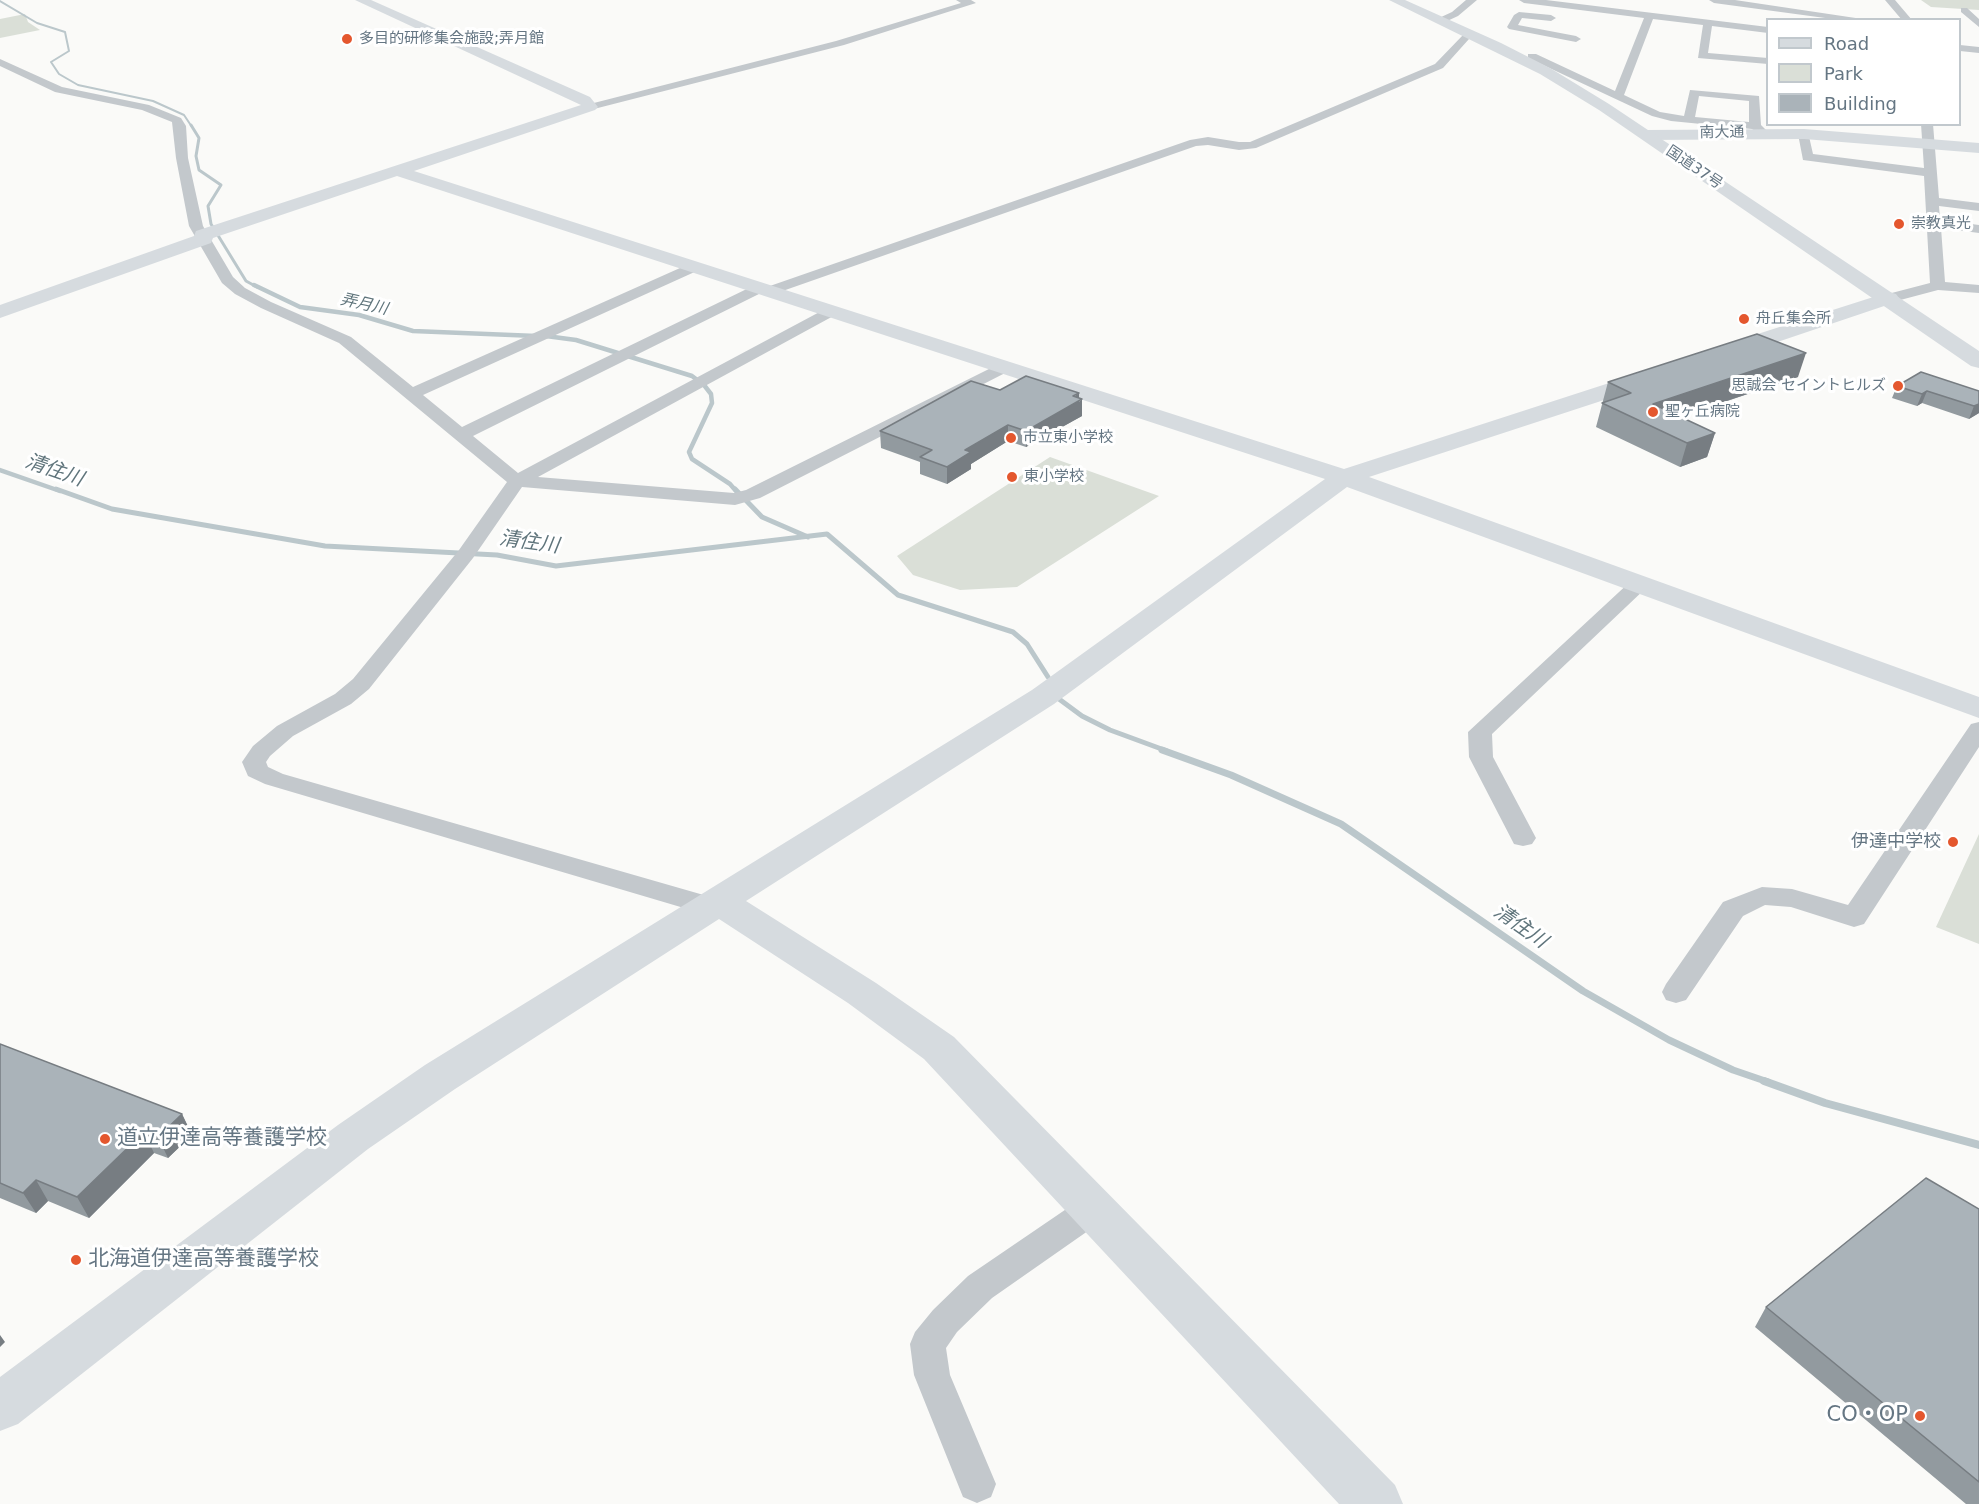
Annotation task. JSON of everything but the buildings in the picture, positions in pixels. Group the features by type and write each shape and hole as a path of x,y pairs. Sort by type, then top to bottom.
{"main road":[{"path":"0,312 203,237 590,107 585,100 361,0"},
{"name":"国道37号","path":"1395,0 1474,35 1545,71 1889,298 1979,361"},
{"name":"南大通","path":"1645,135 1759,130 1979,148"},
{"path":"398,171 1344,477 1979,708"},
{"path":"1706,359 1889,298"},
{"path":"0,1407 353,1137 440,1077 1043,697 1344,477 1672,370"},
{"path":"716,904 862,993 939,1048 1376,1504"}],"street":[{"path":"590,107 840,43 971,3 961,0"},
{"path":"1442,20 1455,14 1472,0"},
{"path":"1524,0 1636,15 1647,12 1688,21 1766,30 1763,40"},
{"path":"1714,0 1769,2 1866,12 1870,18"},
{"path":"1890,0 1906,18"},
{"path":"1769,2 1854,18"},
{"path":"1569,48 1590,9"},
{"path":"1688,21 1701,10"},
{"path":"1979,10 1964,10 1979,24"},
{"path":"1618,96 1647,12"},
{"path":"1562,19 1519,15 1512,27 1580,30"},
{"path":"1741,27 1750,16"},
{"path":"1708,24 1702,56 1762,58"},
{"path":"461,435 764,289 1194,143 1208,141 1239,146 1252,145 1440,66 1466,37 1474,35"},
{"path":"1961,48 1979,50"},
{"path":"1546,51 1534,52 1532,56 1656,114 1689,120 1759,130 1755,98 1694,92 1689,120"},
{"path":"0,62 59,90 145,107 177,120 180,126 182,158 196,225 227,280 240,291 345,340 517,481 735,499 753,494 1005,367"},
{"path":"1927,126 1938,286"},
{"path":"1804,134 1807,157 1932,173"},
{"path":"1933,201 1979,207"},
{"path":"1934,223 1979,229"},
{"path":"411,395 694,267"},
{"path":"1889,298 1938,286 1979,289"},
{"path":"1962,288 1979,305"},
{"path":"716,904 274,779 257,771 254,762 285,731 344,699 361,684 465,554 517,481 832,311"},
{"path":"1523,838 1481,757 1480,732 1639,584"},
{"path":"1676,992 1733,909 1762,896 1792,898 1854,917 1979,729"},
{"path":"977,1484 932,1375 928,1344 945,1322 980,1287 1093,1209"}],"green space":[{"path":"1921,0 1979,0 1979,10 1931,7"},
{"path":"25,14 28,22 40,30 0,38 0,19"},
{"path":"1050,457 1159,496 1017,587 960,590 913,575 897,556"},
{"path":"1979,834 1979,944 1936,927"}],"waterway":[{"name":"弄月川","path":"0,1 37,23 65,32 69,51 51,62 59,74 78,85 153,101 184,115 192,127"},
{"name":"弄月川","path":"191,125 199,138 196,156 199,170 221,185 208,206 211,224 246,281 257,287"},
{"name":"弄月川","path":"254,285 300,307 359,315 413,331 536,336"},
{"name":"弄月川","path":"546,336 576,340 692,376 704,385 711,394 712,403 689,452 692,459 730,484 736,491"},
{"name":"清住川","path":"0,470 60,491"},
{"name":"清住川","path":"56,489 112,509 325,546 497,555 556,566 807,536"},
{"name":"弄月川","path":"735,489 762,517 807,536"},
{"name":"清住川","path":"807,536 827,534 898,595 1013,632 1027,644 1048,677"},
{"name":"清住川","path":"1059,699 1082,716 1110,730 1167,751"},
{"name":"清住川","path":"1162,750 1231,775 1341,824 1583,991 1669,1040 1733,1070 1768,1082"},
{"name":"清住川","path":"1764,1081 1825,1103 1979,1145"}],"place":[{"name":"多目的研修集会施設;弄月館","path":"347,39"},
{"name":"崇教真光","path":"1899,224"},
{"name":"舟丘集会所","path":"1744,319"},
{"name":"思誠会 セイントヒルズ","path":"1898,386"},
{"name":"聖ヶ丘病院","path":"1653,412"},
{"name":"市立東小学校","path":"1011,438"},
{"name":"東小学校","path":"1012,477"},
{"name":"伊達中学校","path":"1953,842"},
{"name":"道立伊達高等養護学校","path":"105,1139"},
{"name":"北海道伊達高等養護学校","path":"76,1260"},
{"name":"CO・OP","path":"1920,1416"}]}
